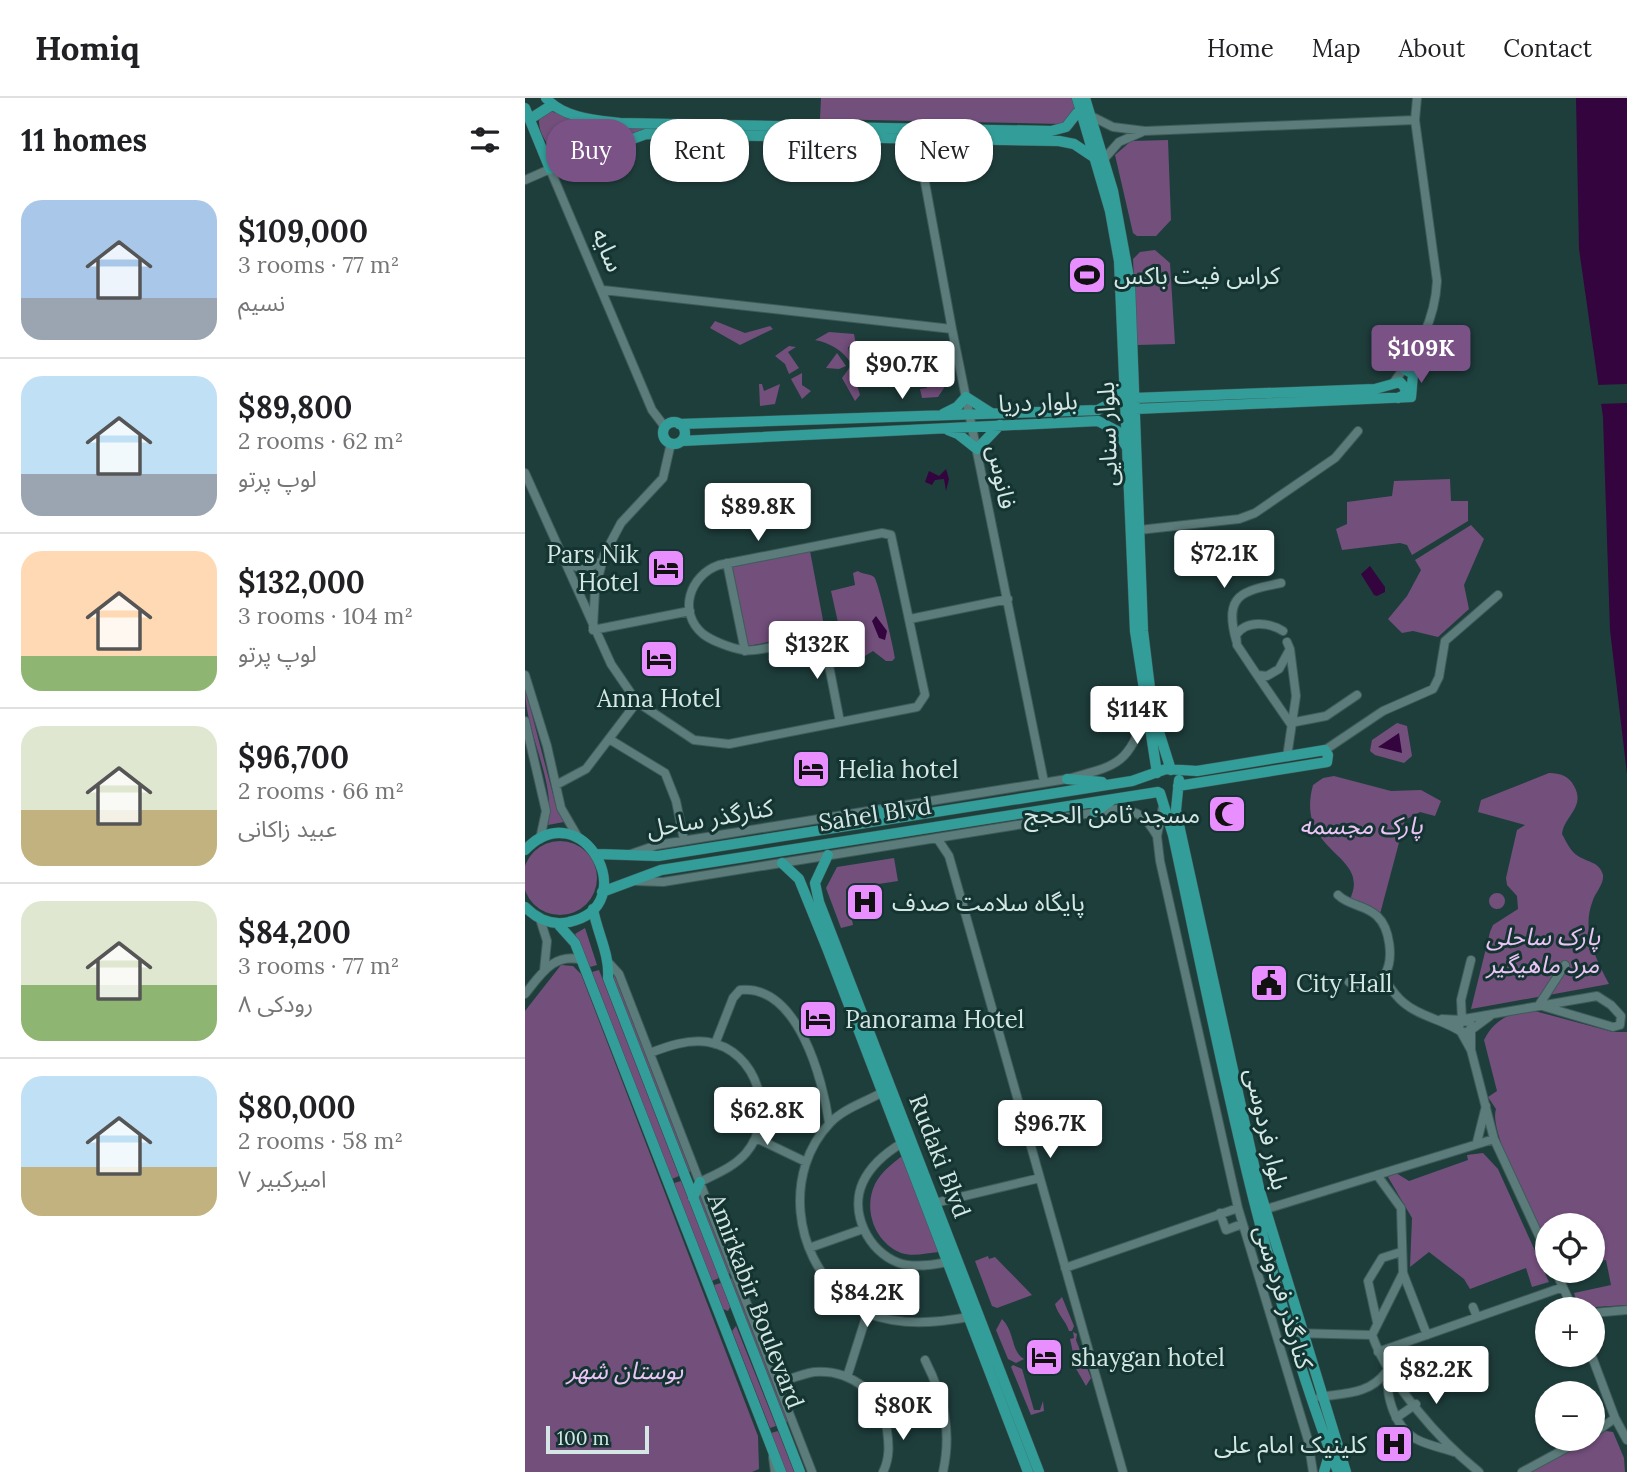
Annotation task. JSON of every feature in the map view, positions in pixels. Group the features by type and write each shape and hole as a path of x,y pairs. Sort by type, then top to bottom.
{"main road":[{"name":"بلوار سنایی","path":"1085,98 1118,247 1126,378 1135,631 1156,774"},
{"path":"530,119 549,102 593,120 650,124"},
{"name":"بلوار سنایی","path":"1079,103 1100,158 1125,246 1130,283 1146,669 1161,743 1172,771"},
{"path":"993,132 1061,131 1073,121 1079,103"},
{"name":"سایه","path":"525,107 546,159"},
{"path":"749,130 895,133"},
{"path":"993,138 1059,141 1074,144 1100,158"},
{"path":"1135,404 1297,397 1411,397 1414,392 1413,374 1404,369"},
{"name":"بلوار دریا","path":"680,424 1098,410 1120,396 1126,378"},
{"path":"1297,397 1375,389 1394,382 1405,385 1406,392 1398,398"},
{"path":"940,415 957,407 966,397 995,414"},
{"name":"بلوار دریا","path":"676,442 1098,421 1117,431 1129,454"},
{"path":"673,422 680,424 685,432 676,442 664,437 665,427 673,422"},
{"path":"941,428 958,434 977,449 1000,425"},
{"path":"1325,750 1328,755 1327,762 1178,787 1172,793 1161,796 1153,782 1156,774 1172,771 1197,771 1287,757 1325,750"},
{"path":"1172,771 1178,777 1178,787"},
{"name":"Sahel Blvd","path":"597,854 659,856 1116,783 1156,774"},
{"path":"1067,779 1116,783"},
{"name":"بلوار فردوسی","path":"1178,787 1176,810 1260,1210"},
{"name":"Sahel Blvd","path":"602,892 661,870 1114,798 1161,796"},
{"name":"بلوار فردوسی","path":"1161,796 1260,1210 1338,1472"},
{"path":"1095,812 1114,798"},
{"path":"1027,823 1047,808"},
{"path":"874,810 901,817"},
{"path":"525,907 540,919 557,923 574,921 593,909 602,892 604,875 597,854 579,839 556,834 527,847"},
{"path":"801,884 809,879 815,883 828,855"},
{"name":"Rudaki Blvd","path":"782,863 796,875 801,884 1028,1472"},
{"name":"Rudaki Blvd","path":"815,883 819,902 1039,1472"},
{"name":"Amirkabir Boulevard","path":"593,909 598,934 609,963 608,978 800,1472"},
{"name":"Amirkabir Boulevard","path":"557,923 575,943 582,960 781,1472"},
{"path":"693,1198 700,1182"},
{"path":"723,1322 739,1316"},
{"name":"بلوار فردوسی","path":"1296,1333 1321,1396 1346,1472"},
{"path":"1324,1472 1330,1451"}],"street":[{"path":"1394,382 1431,323 1436,293 1415,120 1417,98"},
{"path":"1091,116 1113,127 1145,131 1415,120"},
{"path":"1100,158 1119,142 1145,131"},
{"path":"525,180 546,171"},
{"name":"سایه","path":"556,182 652,410 665,427"},
{"name":"فانوس","path":"926,182 951,329 1044,782"},
{"path":"603,290 951,329"},
{"path":"1139,530 1239,519 1255,513 1335,458 1358,431"},
{"path":"562,558 574,568 584,570 595,567 621,523 663,478 676,442"},
{"path":"525,473 593,630 611,664 637,702 694,740 713,744 840,722 917,706 925,695 894,541 889,533 713,567 697,579 689,598 690,611 703,634 745,651 823,635 840,722"},
{"path":"593,630 595,590 602,559"},
{"path":"727,563 745,651"},
{"path":"1281,583 1245,590 1237,597 1231,612 1237,645 1290,723"},
{"path":"1325,750 1383,711 1433,688 1439,677 1445,641 1498,596"},
{"path":"910,618 1007,599"},
{"path":"593,630 690,611"},
{"path":"1237,645 1237,635 1246,626 1264,624 1283,631"},
{"path":"1257,675 1273,673 1289,646 1296,687 1287,757"},
{"path":"525,675 561,808 579,839"},
{"path":"1290,723 1326,716 1357,695"},
{"path":"556,785 586,769 637,702"},
{"name":"کنارگذر ساحل","path":"625,856 657,845 684,840 1067,779 1112,766 1129,754 1146,713"},
{"path":"525,721 546,811 540,839"},
{"path":"609,740 665,773 676,801 684,840"},
{"name":"کنارگذر فردوسی","path":"1161,796 1157,836 1238,1208 1308,1440 1313,1472"},
{"path":"629,881 663,882 1095,812 1132,810 1151,824 1157,836"},
{"path":"949,856 959,834"},
{"path":"937,838 949,856 1123,1472"},
{"path":"1338,895 1346,903 1369,910 1384,925 1390,948 1387,971 1383,977 1362,990 1349,982"},
{"path":"540,919 547,941 544,971"},
{"path":"525,995 544,971 564,957 582,960"},
{"path":"1471,960 1461,1000 1463,1019 1458,1026 1471,1050 1494,1139 1535,1227"},
{"path":"609,963 619,974 812,1472"},
{"path":"1539,1005 1565,965"},
{"path":"1383,977 1404,1003 1460,1031 1471,1030 1492,1014"},
{"path":"715,1044 733,998 740,990 752,989 770,999 791,1017 815,1058 824,1088 829,1123"},
{"path":"1439,1019 1463,1019 1539,1005 1597,996 1621,1016 1620,1024 1613,1027 1539,1005"},
{"path":"1463,1019 1470,1021 1471,1050"},
{"path":"650,1053 684,1042 715,1044 735,1055 754,1078 762,1108 756,1138 734,1164 700,1182"},
{"path":"881,1093 829,1123 806,1162 800,1214 809,1248 832,1286 867,1314 927,1324 969,1317"},
{"path":"1476,1142 1486,1103"},
{"path":"756,1138 806,1162"},
{"path":"1260,1210 1476,1142 1494,1139"},
{"path":"902,1143 876,1163 863,1183 859,1208 863,1229 879,1250 902,1264 948,1262"},
{"path":"1377,1175 1401,1208 1403,1273 1427,1335"},
{"path":"935,1203 1040,1178"},
{"path":"1065,1268 1238,1208"},
{"path":"1220,1213 1226,1230 1242,1224"},
{"path":"809,1248 863,1229"},
{"path":"1377,1322 1368,1281 1382,1258 1401,1252"},
{"path":"1403,1273 1372,1335 1378,1352 1388,1369 1454,1452 1479,1472"},
{"path":"1561,1283 1568,1297"},
{"path":"1378,1352 1563,1287"},
{"path":"1473,1307 1477,1317"},
{"path":"1605,1312 1627,1310"},
{"path":"847,1377 867,1314"},
{"path":"1296,1333 1372,1335"},
{"path":"925,1360 946,1408 948,1432 943,1472"},
{"path":"1596,1367 1615,1418 1627,1440"},
{"path":"1321,1396 1365,1390 1378,1383 1388,1369"},
{"path":"1388,1369 1385,1386 1397,1418 1414,1438 1454,1452"},
{"path":"778,1383 812,1373 847,1377 867,1390 882,1409 888,1443 886,1471"},
{"path":"1397,1418 1416,1404"},
{"path":"1605,1425 1615,1418"},
{"path":"771,1447 775,1472"},
{"path":"1522,1472 1561,1451"}],"green space":[{"path":"821,98 1072,98 1076,110 1062,124 993,123 993,119 820,119"},
{"path":"550,111 575,119 546,119 546,142 540,130 540,115"},
{"path":"636,125 650,126 650,131 636,132"},
{"path":"1168,140 1171,220 1156,236 1137,236 1133,233 1115,155 1131,141"},
{"path":"1155,250 1170,263 1175,344 1137,345 1133,259 1140,252"},
{"path":"715,321 745,333 770,326 773,329 740,345 710,328"},
{"path":"829,332 854,334 856,345 848,347 850,358 860,358 861,365 851,363 835,348 815,340"},
{"path":"931,341 938,350 944,388 938,397 922,398 920,389 927,388 925,377 918,378 914,360 922,358 919,347 911,349 910,342"},
{"path":"789,346 796,347 788,352 799,368 789,374 785,364 775,356"},
{"path":"837,353 846,366 839,369 826,368"},
{"path":"850,367 858,369 859,375 864,375 865,383 857,385 860,395 855,401 842,378"},
{"path":"802,373 802,385 811,391 802,399 791,379"},
{"path":"759,384 762,384 764,391 780,384 775,404 760,406"},
{"path":"1450,479 1451,501 1468,501 1468,521 1412,555 1407,545 1400,543 1342,550 1336,529 1347,524 1347,502 1392,496 1394,481"},
{"path":"1471,525 1484,539 1464,585 1469,609 1438,637 1413,631 1402,633 1388,619 1407,596 1421,570 1415,560"},
{"path":"810,551 825,631 748,646 732,567"},
{"path":"858,571 874,577 876,581 894,652 895,658 892,661 886,661 873,651 860,659 858,651 864,649 859,629 841,636 831,591 855,585 853,573"},
{"path":"525,688 556,806 564,822 548,825 548,791 526,705"},
{"path":"1397,723 1407,726 1412,756 1404,763 1375,755 1370,751 1372,740"},
{"name":"پارک ساحلی مرد ماهیگیر","path":"1549,773 1567,777 1577,793 1576,806 1562,834 1578,856 1596,865 1603,875 1588,922 1591,943 1609,984 1471,1009 1493,925 1518,909 1517,896 1507,885 1506,878 1517,830 1525,825 1478,812 1481,800"},
{"name":"پارک مجسمه","path":"1334,776 1391,791 1421,790 1441,801 1435,816 1420,812 1405,820 1380,914 1349,901 1354,885 1351,872 1314,826 1310,808 1313,785 1323,778"},
{"path":"553,842 574,844 586,852 596,871 594,892 586,904 567,914 546,912 534,904 525,888 526,864 534,852"},
{"path":"894,858 898,881 846,889 853,925 841,928 826,888 837,867"},
{"path":"1497,893 1503,895 1503,907 1497,909 1491,907 1489,901 1491,895"},
{"path":"585,928 597,965 590,967 575,934"},
{"name":"بوستان شهر","path":"561,965 573,966 581,974 758,1436 759,1469 752,1472 525,1472 525,1011"},
{"path":"599,970 679,1176 672,1179 592,972"},
{"path":"616,975 692,1171 689,1172 613,977"},
{"path":"1531,1010 1613,1032 1627,1032 1627,1305 1605,1306 1605,1297 1575,1297 1574,1293 1611,1285 1605,1260 1605,1213 1535,1213 1535,1219 1505,1155 1495,1120 1496,1109 1488,1097 1497,1091 1484,1040 1492,1027 1516,1013"},
{"path":"1483,1153 1498,1169 1535,1251 1535,1283 1546,1283 1532,1287 1526,1268 1470,1289 1464,1279 1429,1252 1410,1267 1412,1218 1388,1177 1396,1173 1409,1181 1468,1160 1467,1155"},
{"path":"902,1156 939,1252 915,1255 901,1253 884,1241 873,1224 870,1204 875,1184"},
{"path":"681,1181 719,1278 712,1281 674,1183"},
{"path":"699,1191 731,1273 728,1274 698,1196"},
{"path":"988,1256 989,1259 995,1257 1032,1295 997,1308 992,1306 975,1261"},
{"path":"733,1278 789,1421 786,1422 730,1279"},
{"path":"721,1283 730,1307 728,1311 723,1309 714,1285"},
{"path":"1062,1297 1074,1326 1072,1331 1069,1331 1055,1304"},
{"path":"1002,1319 1017,1352 1024,1359 1016,1363 1008,1359 996,1330"},
{"path":"736,1326 776,1426 770,1428 732,1331"},
{"path":"1073,1332 1077,1334 1076,1340 1091,1378 1086,1386 1071,1360 1074,1357 1070,1339 1074,1338"},
{"path":"1013,1365 1022,1369 1034,1410 1040,1410 1043,1401 1044,1411 1031,1415 1011,1367"},
{"path":"778,1431 794,1472 786,1472 771,1433"},
{"path":"1605,1432 1613,1432 1624,1458 1625,1472 1531,1472 1569,1451 1605,1451"}],"shaded area":[{"path":"1576,98 1627,98 1627,774 1610,630 1603,417 1579,249"},
{"path":"946,469 949,479 946,491 944,479 935,480 932,485 925,482 929,471 939,476"},
{"path":"1370,566 1385,587 1385,592 1377,596 1361,574"},
{"path":"876,616 887,631 885,640 879,638 872,621"},
{"path":"1399,733 1402,753 1378,747"}],"pier":[{"path":"1627,384 1627,403 1598,404 1596,385"}],"place":[{"name":"کراس فیت باکس","path":"1087,275"},
{"name":"Pars Nik Hotel","path":"666,568"},
{"name":"Anna Hotel","path":"659,659"},
{"name":"Helia hotel","path":"811,769"},
{"name":"مسجد ثامن الحجج","path":"1227,814"},
{"name":"پایگاه سلامت صدف","path":"865,902"},
{"name":"City Hall","path":"1269,983"},
{"name":"Panorama Hotel","path":"818,1019"},
{"name":"shaygan hotel","path":"1044,1357"},
{"name":"کلینیک امام علی","path":"1394,1444"}]}
